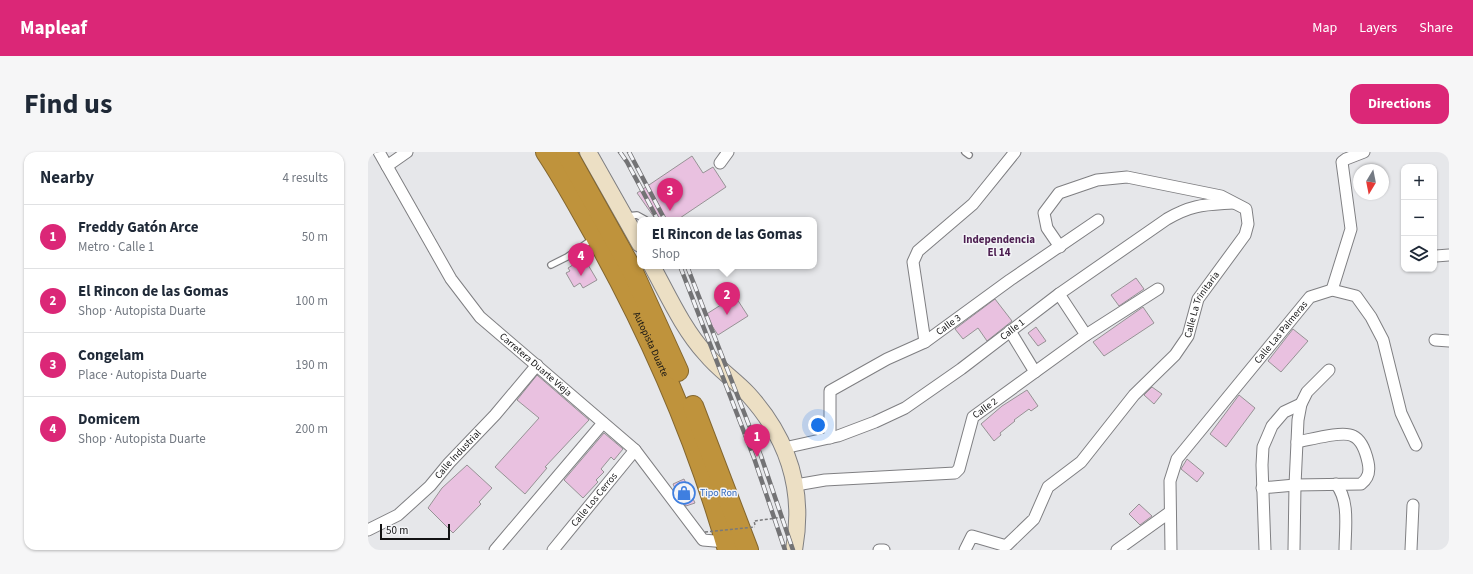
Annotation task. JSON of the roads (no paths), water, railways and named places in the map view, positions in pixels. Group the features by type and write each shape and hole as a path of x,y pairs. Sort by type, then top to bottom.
{"highway":[{"name":"Autopista Duarte","path":"546,152 559,172 626,290 682,415 727,546"},
{"name":"Autopista Duarte","path":"566,152 632,270 690,398 748,550"}],"street":[{"name":"Carretera Duarte Vieja","path":"379,152 451,279 480,317 635,450 703,540 727,546"},
{"path":"387,166 407,152"},
{"path":"588,152 637,239"},
{"path":"720,163 728,152"},
{"path":"924,342 913,262 918,251 972,204 1015,152"},
{"path":"1337,152 1342,162 1342,175 1351,229 1332,290 1356,296 1371,317 1383,340 1400,413 1416,445"},
{"path":"1342,162 1364,152"},
{"name":"Calle La Trinitaria","path":"965,550 972,536 1003,545 1011,542 1034,519 1048,487 1081,462 1134,395 1175,355 1188,336 1198,299 1245,235 1248,224 1246,209 1221,196 1127,177 1097,180 1059,193 1044,213 1047,228 1060,247"},
{"name":"Calle 1","path":"784,448 830,438 875,422 905,408 961,369 1059,294 1182,210 1200,205 1234,203"},
{"name":"Calle 3","path":"830,438 830,391 887,359 924,342 1010,280 1098,220"},
{"path":"1437,256 1449,255"},
{"path":"654,269 681,317 701,348 752,399 766,416 790,459 796,485 798,505 794,550"},
{"name":"Calle 2","path":"796,485 825,480 955,473 959,469 973,417 1086,335 1158,289"},
{"name":"Calle Las Palmeras","path":"1171,550 1170,481 1177,459 1310,297 1332,290"},
{"path":"1059,294 1086,335"},
{"path":"1010,331 1035,372"},
{"path":"1435,340 1449,341"},
{"name":"Calle Industrial","path":"368,530 398,515 430,486 448,463 495,415 537,365"},
{"path":"1294,550 1297,442 1301,404 1307,392 1329,370"},
{"path":"1266,550 1262,488 1263,447 1272,426 1284,412 1301,404"},
{"path":"495,550 603,423"},
{"path":"1262,488 1295,485 1361,484 1366,480 1370,470 1366,452 1358,440 1352,435 1346,434 1297,442"},
{"name":"Calle Los Cerros","path":"553,550 635,450"},
{"path":"1336,484 1341,490 1345,509 1345,550"},
{"path":"1411,550 1413,504"},
{"path":"1117,550 1170,512"},
{"path":"879,550 884,550"}],"lane":[{"path":"625,217 637,215 641,217"},
{"path":"551,265 568,258 596,237"}],"railway":[{"path":"620,152 627,162 656,217"},
{"path":"629,152 663,217"},
{"path":"681,269 754,458 785,550"},
{"path":"688,269 761,456 793,550"}],"place":[{"name":"Congelam","path":"670,211"},
{"name":"Domicem","path":"581,276"},
{"name":"El Rincon de las Gomas","path":"727,315"},
{"name":"Freddy Gatón Arce","path":"757,457"},
{"name":"Tipo Ron","path":"684,493"}],"district":[{"name":"Independencia El 14","path":"999,245"}]}
